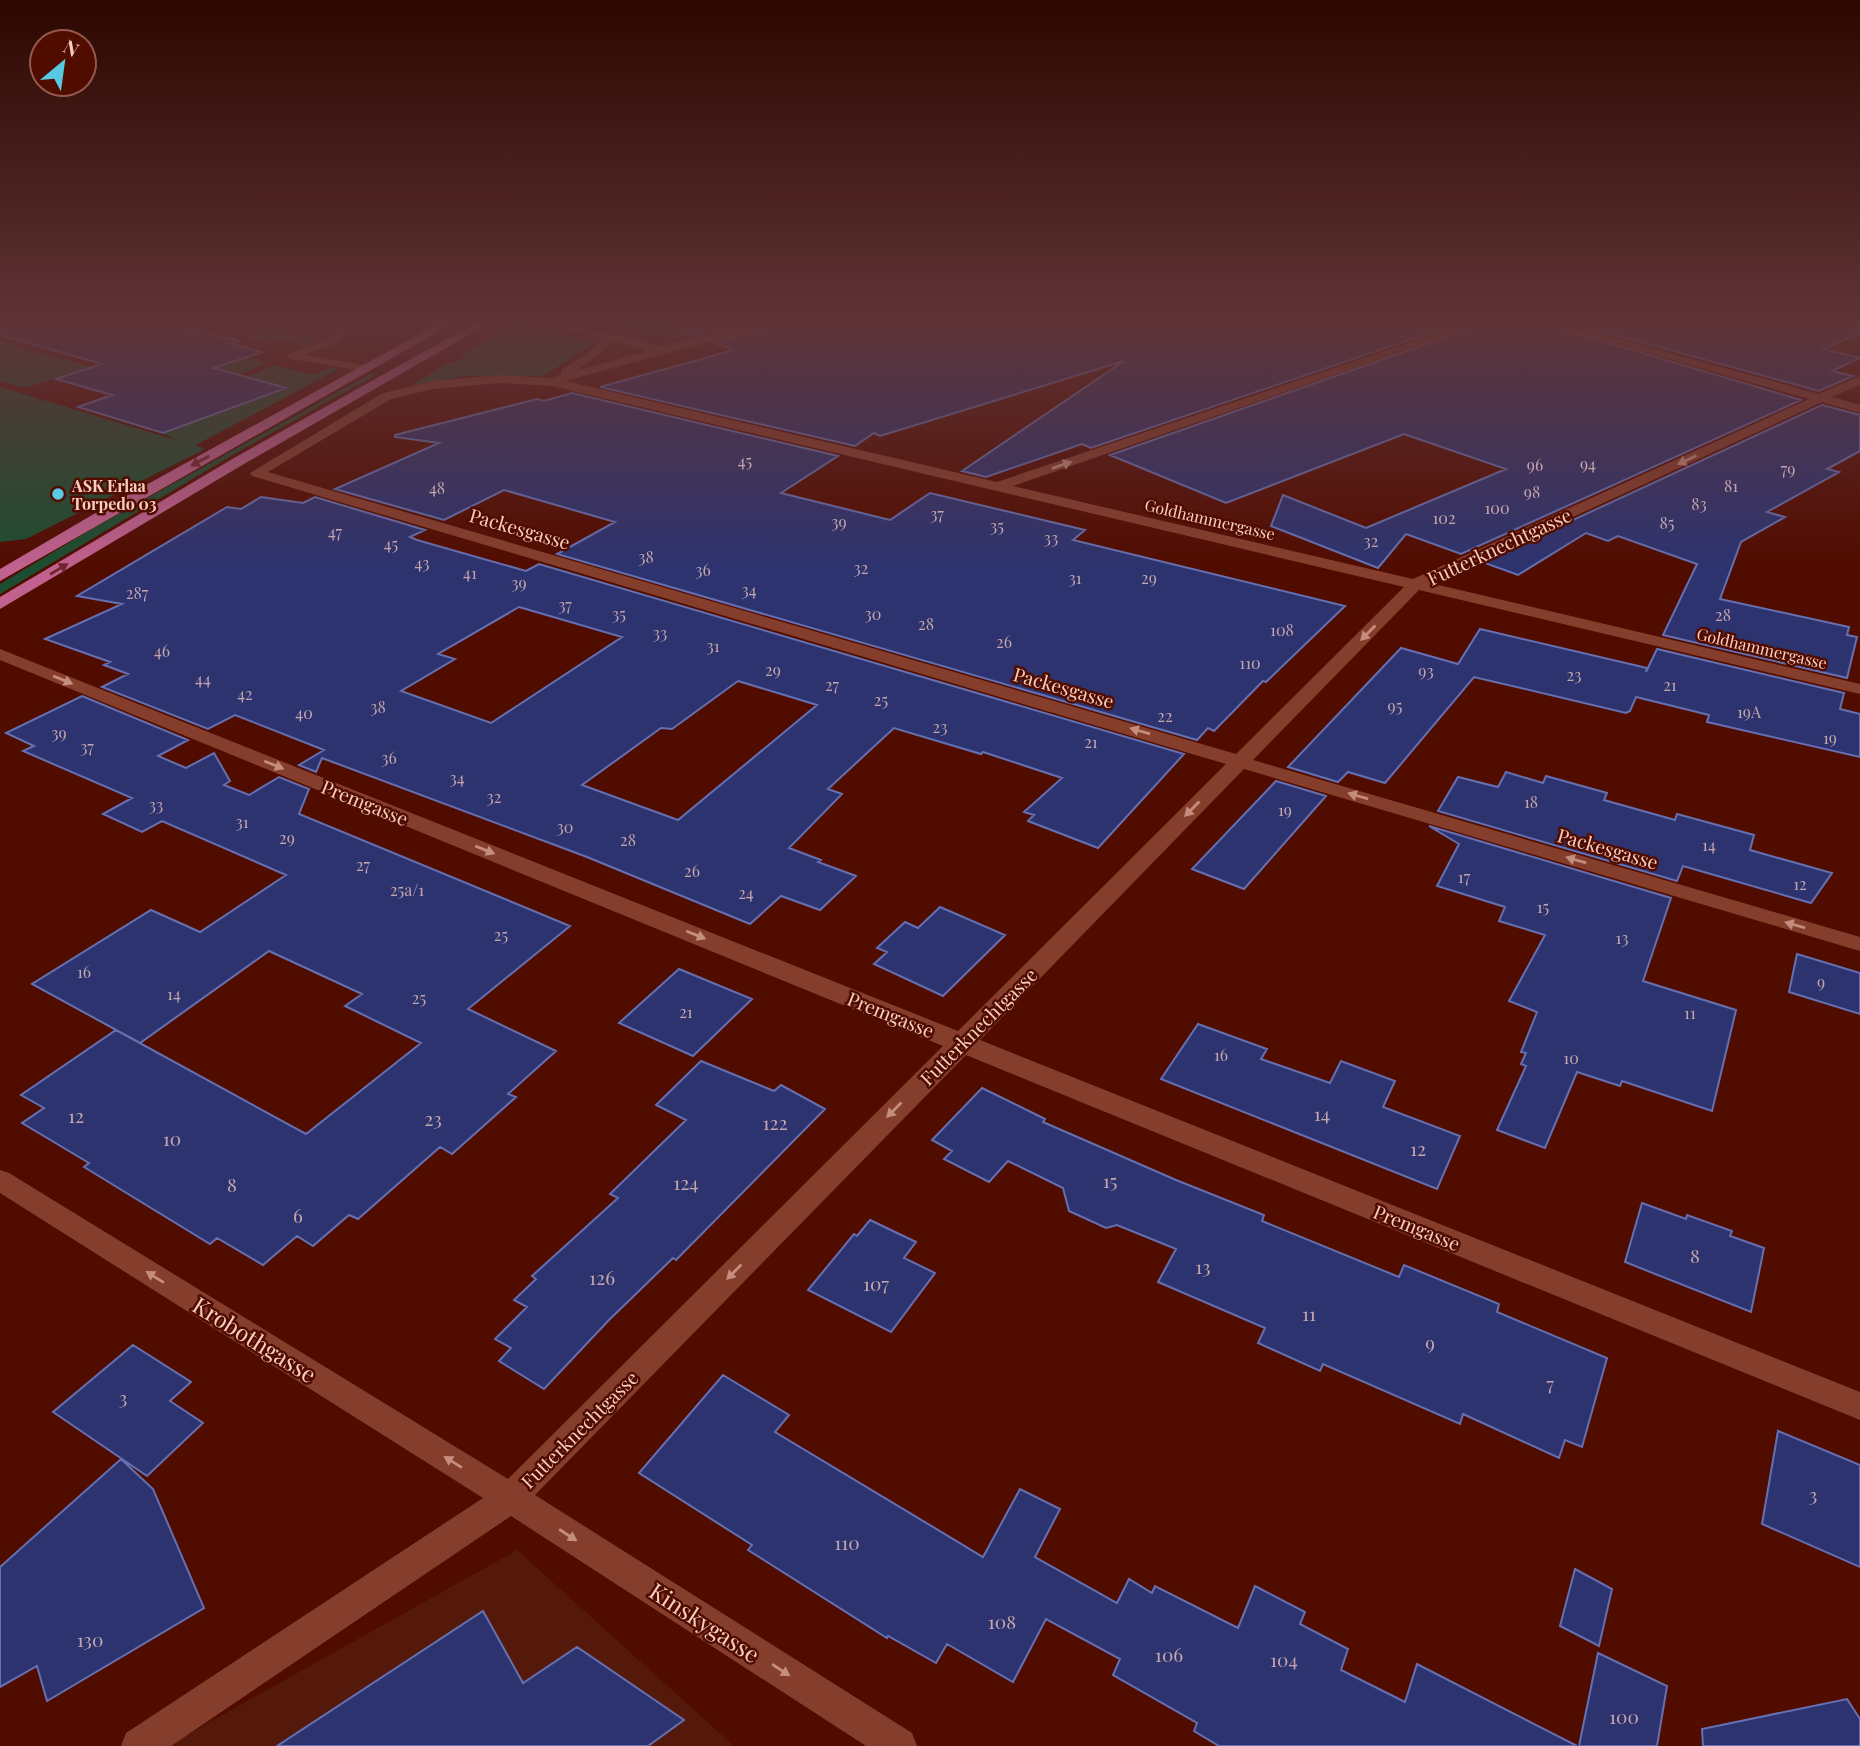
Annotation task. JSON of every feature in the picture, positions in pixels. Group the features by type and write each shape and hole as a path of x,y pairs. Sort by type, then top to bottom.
{"main road":[{"path":"0,576 104,514 306,402"},
{"path":"0,604 239,461 343,402"}],"street":[{"name":"Goldhammergasse","path":"257,473 376,402"},
{"name":"Goldhammergasse","path":"639,402 1860,689"},
{"path":"998,487 1246,402"},
{"name":"Futterknechtgasse","path":"139,1746 511,1498 1416,584 1811,402"},
{"path":"1837,402 1860,409"},
{"name":"Packesgasse","path":"257,473 1860,944"},
{"name":"Premgasse","path":"0,654 1860,1406"},
{"name":"Krobothgasse","path":"0,1181 511,1498"},
{"name":"Kinskygasse","path":"511,1498 899,1746"}],"shaded area":[{"path":"517,1550 734,1746 167,1746"}],"green space":[{"name":"ASK Erlaa Torpedo 03","path":"0,402 51,402 176,440 163,433 246,402 276,402 196,445 205,449 26,539 0,542"},
{"path":"319,402 326,402 234,454 0,594 0,584 90,530"}],"building":[{"path":"91,402 246,402 163,433 78,407"},
{"path":"523,402 612,402 838,456 781,493 890,520 930,493 1085,530 1073,540 1345,606 1266,682 1263,681 1214,731 1208,728 1197,740 557,554 615,522 504,490 444,520 335,489 439,443 395,435"},
{"path":"667,402 989,402 880,436 874,433 855,446"},
{"path":"1063,402 1225,402 1091,448 1082,444 986,477 962,471"},
{"path":"1260,402 1796,402 1461,554 1406,534 1378,568 1271,526 1283,495 1366,528 1506,469 1404,434 1226,503 1110,455"},
{"path":"1822,405 1860,415 1860,451 1827,469 1839,472 1767,512 1785,517 1741,542 1720,599 1849,627 1847,635 1857,637 1847,678 1663,635 1697,564 1618,536 1608,541 1586,533 1518,575 1482,562"},
{"path":"261,497 303,503 315,497 425,530 410,537 417,540 526,571 539,564 1184,754 1098,848 1028,821 1034,815 1024,812 1062,778 983,752 981,754 894,728 828,789 842,794 789,848 856,876 820,910 781,896 750,924 587,857 322,758 316,772 299,765 324,750 235,715 208,729 102,687 128,674 104,665 110,662 45,639 122,604 77,596 227,507 241,509","holes":["519,607 622,637 491,723 401,691 455,659 438,654","738,681 817,705 678,820 582,785 661,728 672,729"]},
{"path":"1480,629 1647,668 1646,672 1657,649 1844,693 1840,709 1860,714 1860,757 1707,722 1709,715 1636,697 1630,711 1626,713 1474,677 1385,783 1348,772 1338,782 1288,767 1401,648 1458,664"},
{"path":"82,696 188,740 158,756 186,768 214,753 230,781 224,785 249,795 279,777 309,789 299,814 570,926 468,1009 556,1051 508,1094 516,1097 452,1154 440,1147 358,1219 349,1215 313,1246 297,1236 263,1265 217,1238 210,1244 84,1167 89,1163 22,1123 44,1108 21,1095 116,1030 306,1134 421,1043 345,1006 362,994 269,951 140,1043 32,984 151,910 200,932 286,875 162,821 142,832 103,814 132,798 23,751 34,746 6,733"},
{"path":"1506,772 1543,783 1546,776 1607,793 1604,800 1675,820 1677,814 1754,835 1750,850 1832,873 1811,903 1683,866 1677,881 1438,811 1458,777 1498,787"},
{"path":"1276,781 1326,796 1244,889 1192,869"},
{"path":"1429,826 1671,898 1643,981 1736,1010 1712,1111 1622,1081 1620,1086 1577,1072 1545,1148 1497,1130 1526,1066 1521,1064 1526,1053 1521,1052 1537,1012 1509,1001 1545,935 1499,921 1505,907 1437,886 1459,844"},
{"path":"940,907 1005,935 943,996 874,964 887,952 877,948 905,922 918,928"},
{"path":"1797,954 1860,973 1860,1014 1789,992"},
{"path":"679,969 752,999 693,1056 619,1023"},
{"path":"1198,1024 1267,1049 1261,1059 1330,1083 1341,1061 1395,1081 1383,1107 1460,1136 1437,1189 1161,1079"},
{"path":"701,1061 774,1091 781,1085 825,1109 676,1260 673,1258 609,1320 544,1389 499,1361 511,1348 495,1339 527,1307 514,1300 536,1279 532,1276 618,1198 610,1194 686,1120 656,1105"},
{"path":"982,1088 1045,1119 1043,1122 1264,1215 1262,1221 1399,1277 1404,1265 1499,1304 1497,1312 1607,1358 1582,1447 1565,1440 1559,1458 1463,1414 1460,1424 1323,1364 1320,1371 1258,1343 1265,1328 1158,1282 1176,1249 1117,1225 1106,1228 1069,1211 1063,1188 1008,1161 989,1182 944,1159 952,1151 932,1140"},
{"path":"1642,1203 1686,1219 1687,1215 1732,1231 1730,1236 1764,1248 1751,1312 1625,1262"},
{"path":"870,1220 916,1242 904,1258 935,1273 891,1332 808,1290 854,1234 857,1236"},
{"path":"133,1345 191,1382 170,1401 203,1423 147,1476 53,1412"},
{"path":"723,1375 789,1415 775,1432 983,1557 1020,1489 1060,1509 1035,1557 1117,1603 1129,1579 1152,1593 1155,1586 1238,1628 1255,1586 1305,1612 1300,1624 1348,1649 1341,1670 1405,1702 1417,1664 1577,1746 1219,1746 1194,1731 1197,1723 1113,1675 1120,1659 1046,1619 1013,1682 947,1644 936,1663 888,1636 887,1638 748,1550 752,1545 639,1473"},
{"path":"1778,1431 1860,1465 1860,1567 1762,1524"},
{"path":"121,1459 153,1489 204,1608 47,1701 37,1666 0,1687 0,1567"},
{"path":"1575,1569 1612,1589 1599,1646 1560,1626"},
{"path":"483,1611 523,1683 577,1647 684,1720 648,1746 277,1746"},
{"path":"1598,1653 1667,1686 1657,1746 1579,1746"},
{"path":"1847,1699 1860,1719 1860,1746 1703,1746 1702,1729"}],"place":[{"name":"ASK Erlaa Torpedo 03","path":"58,494"}]}
